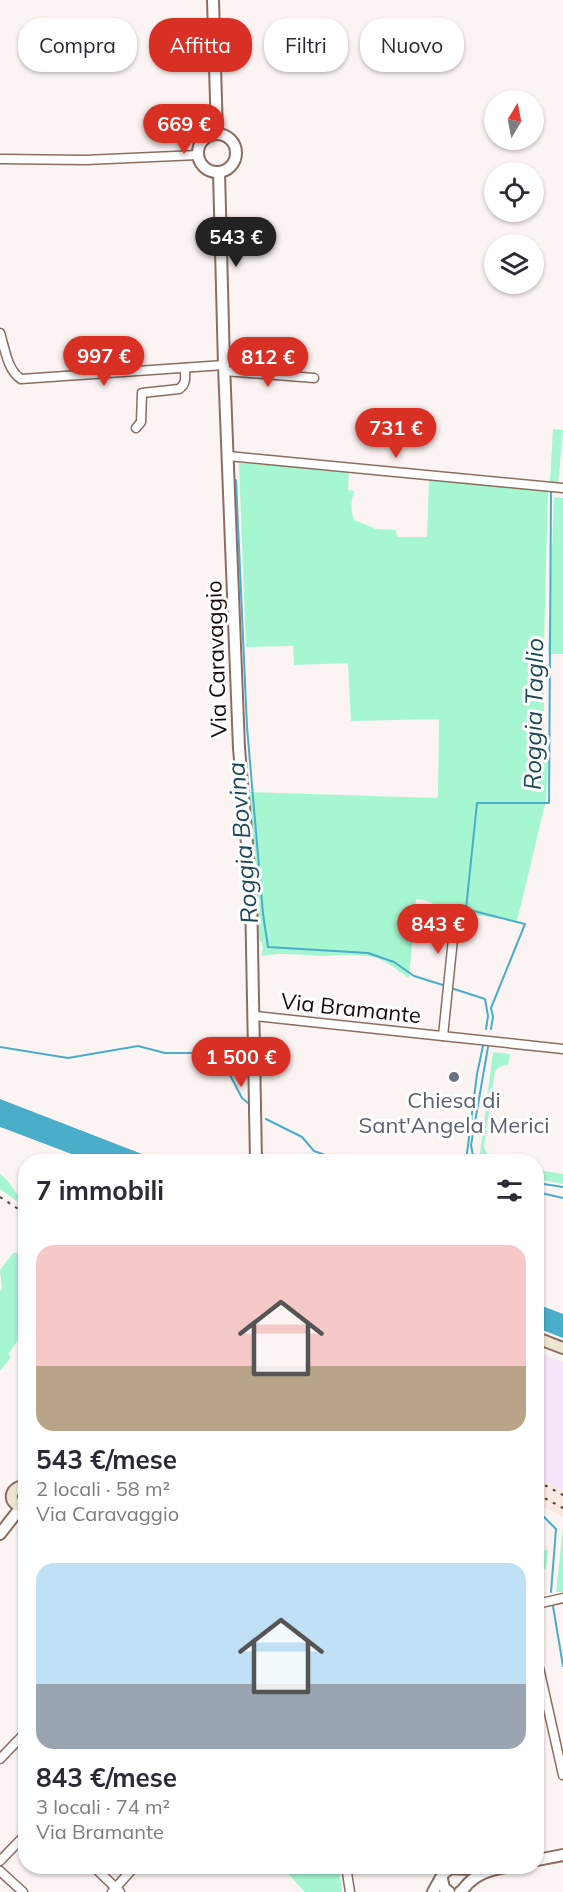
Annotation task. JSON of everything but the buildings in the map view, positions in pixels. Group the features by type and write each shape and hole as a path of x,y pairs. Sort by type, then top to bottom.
{"main road":[{"path":"544,1341 563,1348"},
{"path":"18,1488 14,1489 18,1503"},
{"path":"0,1494 18,1503"}],"street":[{"path":"213,0 217,133"},
{"path":"217,133 229,137 236,148 235,162 225,171 219,172 207,170 198,155 200,143 217,133"},
{"path":"0,159 86,160 198,155"},
{"name":"Via Caravaggio","path":"219,172 224,368 239,748 251,892 256,1154"},
{"path":"0,333 10,367 15,376 21,379 185,368 224,368 314,378"},
{"path":"136,428 141,422 142,393 183,386 185,368"},
{"path":"228,456 562,488"},
{"name":"Via Bramante","path":"443,1036 454,929"},
{"name":"Via Bramante","path":"255,1016 563,1048"},
{"path":"0,1523 18,1503"},
{"path":"0,1534 18,1503"},
{"path":"544,1602 561,1598"},
{"path":"544,1687 563,1775"},
{"path":"0,1759 18,1740"},
{"path":"0,1861 18,1842"},
{"path":"544,1859 563,1855"},
{"path":"0,1871 23,1892"},
{"path":"101,1874 116,1890 129,1874"},
{"path":"347,1874 350,1892"},
{"path":"442,1874 442,1884 447,1892"},
{"path":"434,1892 442,1874"},
{"path":"464,1889 467,1876 465,1874"},
{"path":"464,1889 485,1874"}],"shaded area":[{"path":"544,1355 563,1362 563,1491 544,1481"},
{"path":"544,1482 563,1491 563,1517 544,1507"}],"green space":[{"path":"553,429 563,430 558,484 550,483"},
{"path":"239,463 349,471 348,490 354,491 351,505 354,520 376,529 396,530 397,537 427,537 429,479 548,491 544,643 544,724 548,761 546,800 517,921 454,912 416,899 409,978 385,961 368,956 284,954 261,956 262,947 258,938 258,881 249,792 436,798 438,796 439,719 351,721 348,663 294,665 293,646 246,647"},
{"path":"554,497 563,498 563,654 548,654"},
{"path":"493,1052 510,1054 508,1065 499,1067 495,1071 484,1147 487,1154 480,1154"},
{"path":"544,1171 563,1174 563,1184 544,1180"},
{"path":"0,1174 18,1195 18,1202 0,1189"},
{"path":"13,1253 18,1253 18,1340 8,1354 11,1357 0,1371 0,1291 2,1289 0,1270"},
{"path":"563,1528 563,1592 556,1592"},
{"path":"544,1550 548,1550 546,1569 544,1569"},
{"path":"288,1874 340,1874 342,1892 305,1892"}],"water":[{"path":"0,1099 142,1154 71,1154 0,1127"},
{"path":"544,1307 563,1314 563,1338 544,1331"}],"waterway":[{"name":"Roggia Bovina","path":"236,480 247,727 263,914 268,947 368,953 394,962 414,976 446,986"},
{"name":"Roggia Taglio","path":"491,1029 493,1017 491,1008 525,924 466,909 477,803 549,803 551,492"},
{"name":"Roggia Bovina","path":"451,988 485,999 488,1016 486,1029"},
{"path":"0,1047 68,1058 138,1046 165,1053 194,1053 215,1062 230,1075 242,1098 248,1103"},
{"name":"Roggia Bovina","path":"467,1154 477,1074 483,1046"},
{"name":"Roggia Taglio","path":"473,1154 471,1145 488,1047"},
{"path":"266,1119 302,1137 314,1151 322,1154"},
{"name":"Roggia Taglio","path":"544,1184 563,1187"},
{"path":"544,1194 563,1198"},
{"path":"544,1517 556,1529 551,1592"},
{"path":"553,1606 563,1666"}],"railway":[{"path":"0,1197 18,1209"},
{"path":"544,1485 563,1495"},
{"path":"544,1498 563,1508"}],"place":[{"name":"Chiesa di Sant'Angela Merici","path":"454,1077"}]}
